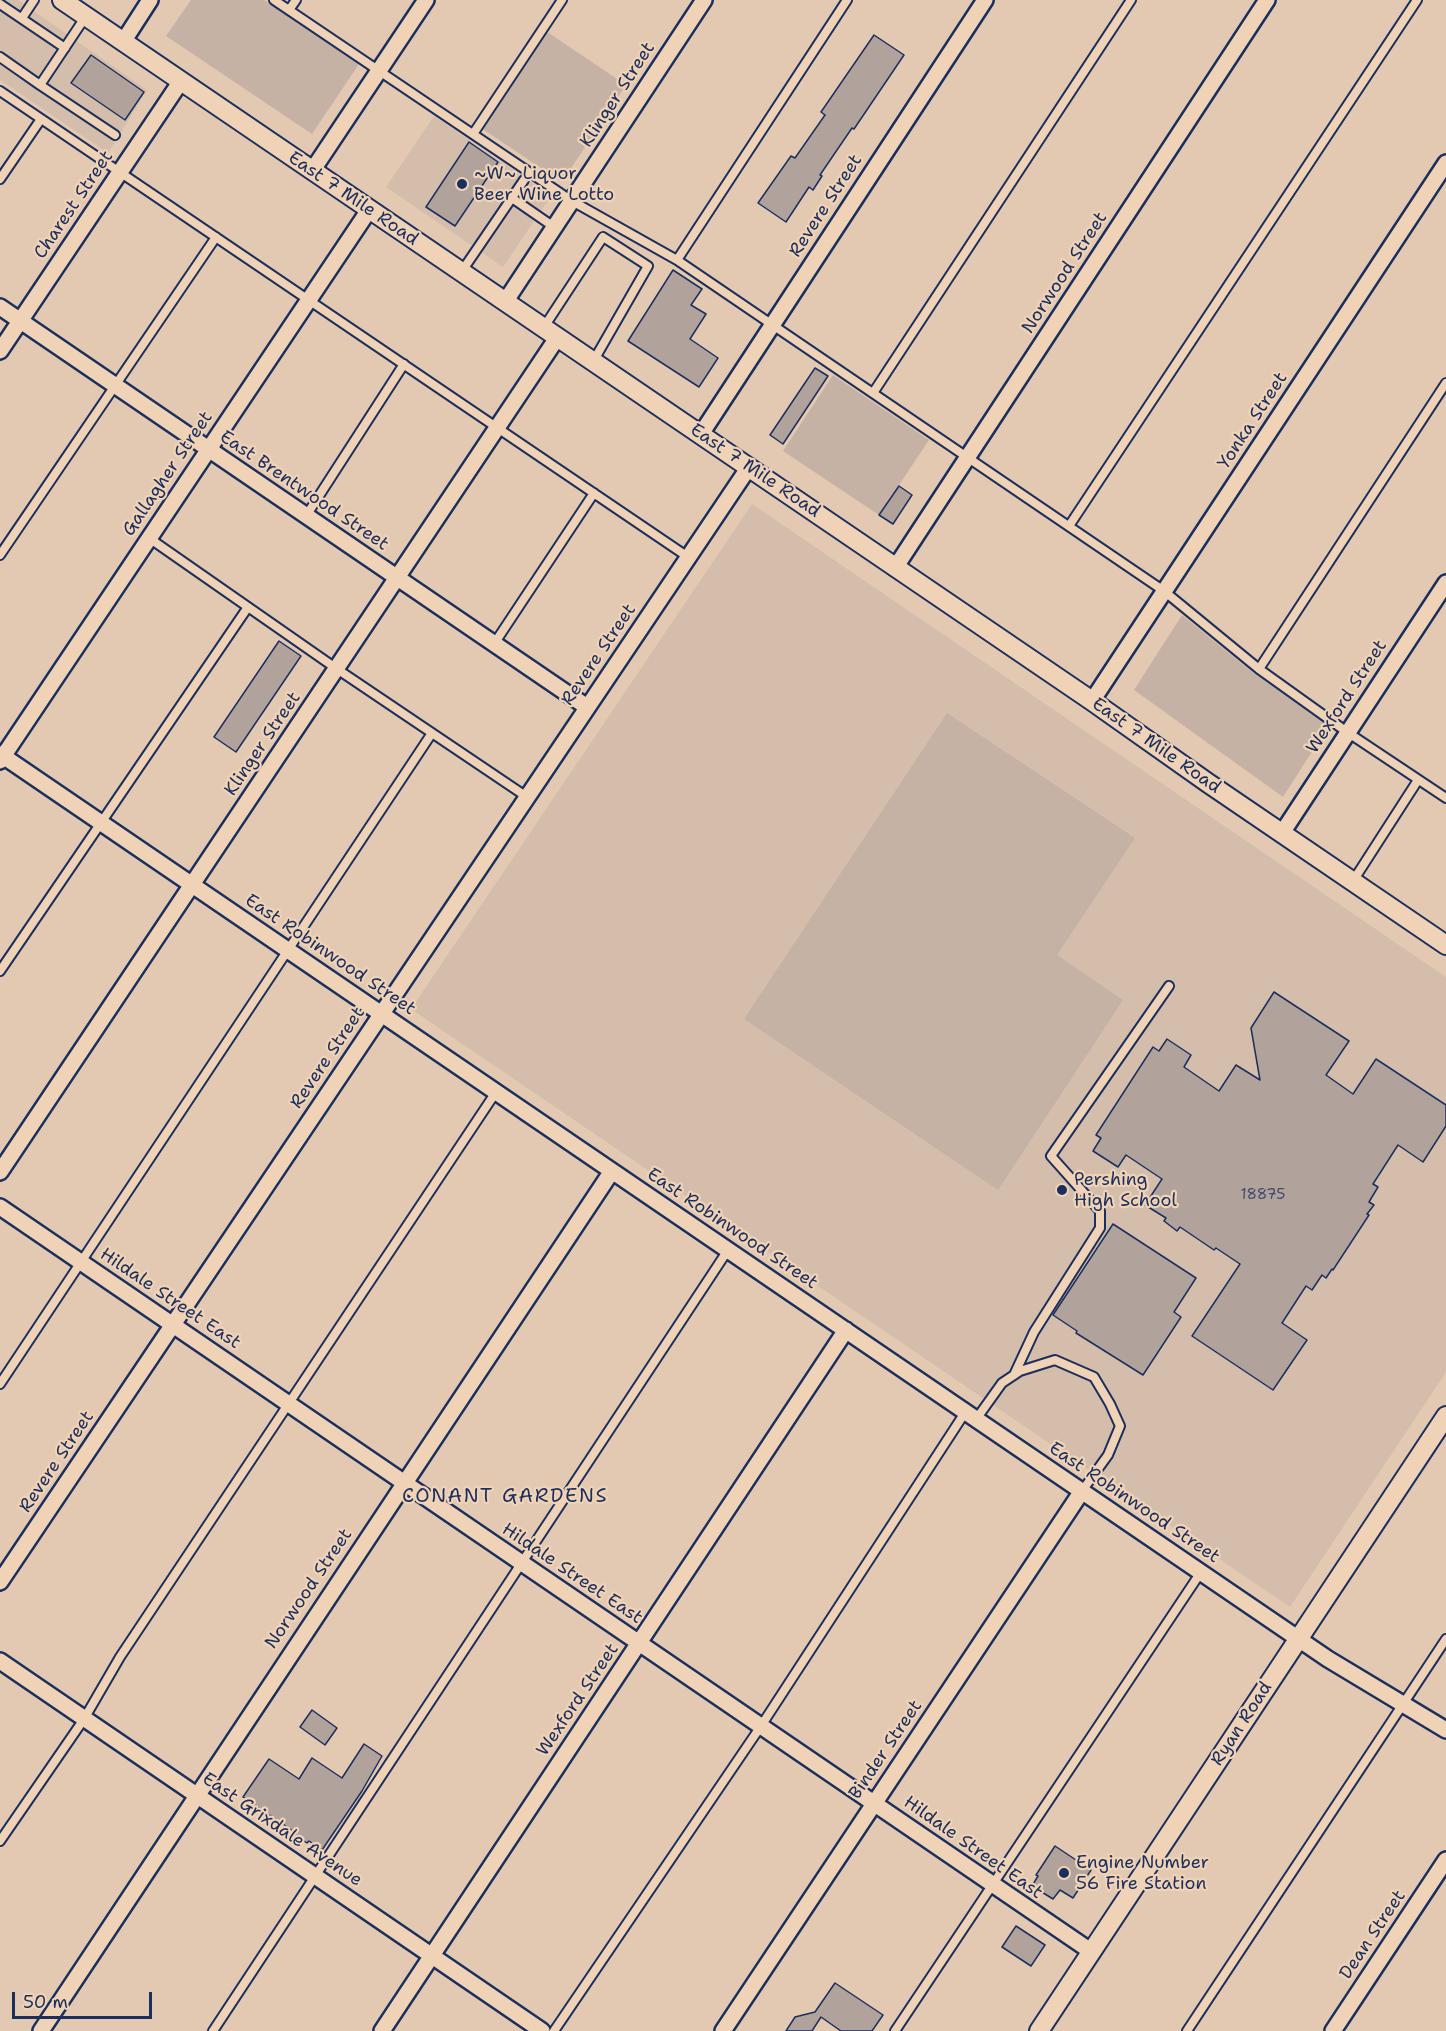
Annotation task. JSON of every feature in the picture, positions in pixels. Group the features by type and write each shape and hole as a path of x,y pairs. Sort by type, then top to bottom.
{"street":[{"name":"East 7 Mile Road","path":"62,0 461,273 749,466 1446,945"},
{"path":"123,42 150,0"},
{"path":"312,171 426,0"},
{"name":"Klinger Street","path":"505,302 704,0"},
{"name":"Revere Street","path":"701,434 985,0"},
{"name":"Norwood Street","path":"895,568 1267,0"},
{"name":"Charest Street","path":"0,351 181,81"},
{"name":"Yonka Street","path":"1092,701 1446,163"},
{"name":"Gallagher Street","path":"1,757 369,210"},
{"name":"East Brentwood Street","path":"0,307 587,707"},
{"name":"Klinger Street","path":"0,1172 498,427 550,333"},
{"name":"Revere Street","path":"0,1582 749,466"},
{"name":"Wexford Street","path":"1282,833 1446,583"},
{"name":"East Robinwood Street","path":"1,757 192,884 1298,1639 1446,1730"},
{"name":"Norwood Street","path":"41,2031 612,1171"},
{"name":"Hildale Street East","path":"0,1207 1092,1952"},
{"name":"Wexford Street","path":"382,2031 846,1330"},
{"name":"Ryan Road","path":"1042,2030 1446,1416"},
{"name":"Binder Street","path":"723,2031 1082,1491"},
{"name":"East Grixdale Avenue","path":"0,1661 542,2031"},
{"name":"Dean Street","path":"1333,2031 1446,1860"}],"lane":[{"path":"22,18 34,0"},
{"path":"274,0 572,201 678,260 968,457 1164,591 1259,669 1347,732 1446,798"},
{"path":"289,10 296,0"},
{"path":"473,134 562,0"},
{"path":"678,260 847,0"},
{"path":"873,393 1131,0"},
{"path":"1069,526 1417,0"},
{"path":"0,4 65,48"},
{"path":"40,85 86,16"},
{"path":"0,57 115,135"},
{"path":"0,92 688,557"},
{"path":"0,179 41,119"},
{"path":"461,273 524,180"},
{"path":"512,198 554,227"},
{"path":"0,555 216,237"},
{"path":"550,333 603,237 648,266 593,362"},
{"path":"306,516 404,364"},
{"path":"1259,669 1446,383"},
{"path":"494,644 594,493"},
{"path":"149,538 337,669 527,797"},
{"path":"0,971 248,607"},
{"path":"0,1384 432,733"},
{"path":"1353,881 1418,780"},
{"path":"1014,1375 1034,1332 1100,1228 1100,1211 1051,1156 1169,986"},
{"path":"0,1841 84,1719 120,1657 496,1092"},
{"path":"213,2031 728,1250"},
{"path":"554,2031 971,1414 1002,1383 1020,1371 1055,1360 1094,1377 1110,1404 1120,1426 1108,1455 1082,1491"},
{"path":"896,2031 1201,1572"},
{"path":"1187,2031 1446,1639"}],"shaded area":[{"path":"0,0 18,0 147,90 108,153 0,80"},
{"path":"191,0 264,0 359,64 312,134 166,36"},
{"path":"543,29 626,85 562,182 478,126"},
{"path":"434,116 551,196 503,267 386,187"},
{"path":"833,375 929,440 879,515 783,451"},
{"name":"Pershing High School","path":"752,504 1446,977 1446,1372 1290,1607 411,1009"},
{"path":"1182,615 1252,672 1329,725 1283,797 1134,690"},
{"path":"947,713 1135,838 1057,955 1123,1000 998,1190 744,1019"}],"building":[{"path":"874,35 904,55 820,175 822,176 813,190 809,187 786,222 758,203 791,156 795,158 825,115 821,112"},
{"path":"91,55 144,92 125,120 71,83"},
{"path":"469,142 498,162 455,226 426,207"},
{"path":"673,270 702,289 691,305 706,314 690,339 718,358 699,387 628,341"},
{"path":"815,368 828,376 783,444 770,435"},
{"path":"899,486 912,495 893,524 879,515"},
{"path":"279,641 301,656 236,752 214,737"},
{"path":"1274,992 1349,1041 1326,1075 1353,1094 1376,1059 1446,1105 1446,1126 1423,1162 1398,1145 1373,1184 1378,1187 1369,1202 1374,1205 1367,1214 1369,1215 1333,1270 1326,1278 1322,1275 1312,1290 1306,1286 1282,1323 1307,1340 1273,1390 1192,1336 1240,1264 1180,1227 1177,1231 1164,1221 1166,1218 1145,1205 1162,1179 1126,1155 1118,1167 1093,1151 1101,1138 1096,1135 1153,1047 1159,1051 1167,1039 1191,1055 1184,1067 1219,1091 1236,1065 1260,1080 1251,1028"},
{"path":"1113,1224 1196,1278 1174,1312 1181,1317 1143,1375 1076,1333 1077,1331 1053,1315"},
{"path":"312,1710 337,1728 325,1745 300,1727"},
{"path":"364,1744 382,1756 362,1791 322,1850 295,1835 296,1833 243,1797 269,1759 299,1779 312,1758 342,1778"},
{"name":"Engine Number 56 Fire Station","path":"1055,1846 1091,1870 1073,1898 1060,1890 1053,1899 1032,1886 1038,1876 1036,1875"},
{"path":"1016,1926 1045,1945 1031,1966 1002,1947"},
{"path":"835,1983 883,2015 872,2031 841,2031 821,2017 812,2031 786,2031 795,2017 815,2012"}],"place":[{"name":"~W~ Liquor Beer Wine Lotto","path":"462,184"},
{"name":"Pershing High School","path":"1062,1190"},
{"name":"Engine Number 56 Fire Station","path":"1064,1873"}],"district":[{"name":"CONANT GARDENS","path":"505,1497"}]}
